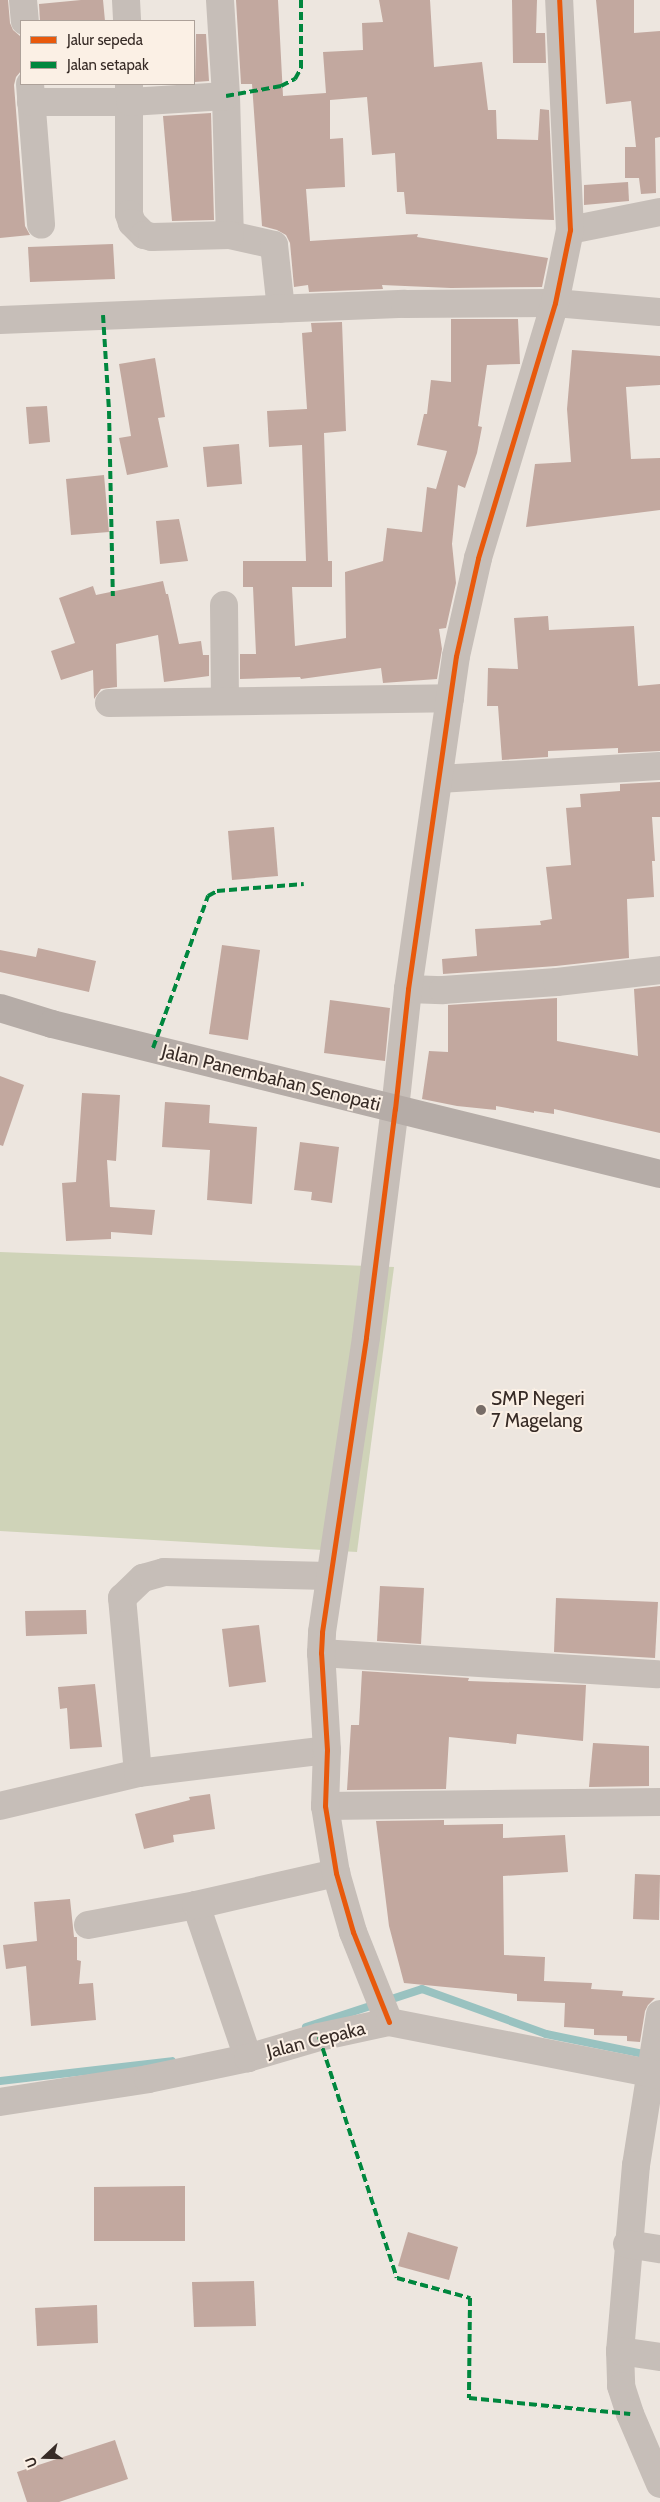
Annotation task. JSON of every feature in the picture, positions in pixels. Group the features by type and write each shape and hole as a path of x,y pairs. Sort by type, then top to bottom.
{"main road":[{"name":"Jalan Panembahan Senopati","path":"0,1008 52,1024 660,1174"}],"street":[{"path":"23,0 25,20"},
{"path":"126,0 126,20"},
{"path":"220,0 226,96 230,235"},
{"path":"390,2022 353,1932 336,1873 325,1806 326,1750 321,1653 329,1576 366,1337 408,989 456,656 478,558 555,304 570,230 559,0"},
{"path":"41,225 30,93 130,93 226,96"},
{"path":"130,93 129,214 138,231 152,237 230,235 274,245 281,309"},
{"path":"570,230 660,212"},
{"path":"0,320 405,304 555,304 660,312"},
{"path":"224,605 225,701"},
{"path":"109,703 450,698"},
{"path":"439,780 660,766"},
{"path":"408,989 442,990 557,982 660,970"},
{"path":"138,1773 122,1598 143,1578 164,1572 329,1576"},
{"path":"321,1653 657,1674"},
{"path":"0,1806 138,1773 326,1750"},
{"path":"325,1806 660,1802"},
{"path":"88,1924 196,1905 336,1873"},
{"path":"196,1905 248,2058"},
{"path":"660,2014 655,2074 636,2165 620,2351 621,2386 660,2484"},
{"name":"Jalan Cepaka","path":"0,2102 148,2079 248,2058 318,2037 390,2022 655,2074"},
{"path":"628,2244 660,2249"},
{"path":"620,2351 660,2357"}],"green space":[{"path":"0,1252 394,1267 357,1552 0,1531"}],"building":[{"path":"0,0 8,0 10,23 13,30 20,36 20,72 16,77 14,85 25,226 30,235 0,238"},
{"path":"103,0 105,20 40,20 39,4"},
{"path":"236,0 278,0 283,96 326,93 323,52 363,50 362,23 383,22 379,0 430,0 434,67 482,62 488,110 496,110 497,139 538,140 540,109 549,110 554,220 406,214 404,192 397,192 395,153 372,155 367,97 330,100 330,139 343,138 345,187 306,189 310,241 418,234 417,237 548,258 542,287 451,288 382,285 383,289 309,292 308,285 294,287 290,243 286,235 277,230 262,226 252,84 241,84"},
{"path":"512,0 537,0 536,33 545,33 546,63 513,63"},
{"path":"596,0 634,0 634,33 660,31 660,137 655,138 656,193 641,194 639,178 625,178 625,147 636,147 631,101 606,104"},
{"path":"196,34 206,34 209,81 195,82"},
{"path":"211,113 214,220 172,221 163,116"},
{"path":"628,182 629,201 584,205 584,185"},
{"path":"113,244 115,279 30,282 28,247"},
{"path":"451,319 518,319 520,364 487,365 478,426 482,427 477,453 465,488 458,485 452,544 456,583 446,628 439,629 442,649 437,679 383,683 381,668 301,679 300,677 240,679 240,654 256,654 253,587 243,587 243,561 306,561 302,445 269,447 267,411 307,409 302,333 312,332 311,323 342,322 346,431 324,433 328,561 332,561 332,587 292,587 295,646 346,638 345,572 383,561 387,528 422,532 427,487 436,489 447,451 417,445 424,414 427,414 431,380 451,382"},
{"path":"572,350 660,356 660,385 626,387 631,459 660,458 660,510 526,527 535,464 571,462 567,409"},
{"path":"155,358 165,417 158,418 168,467 127,475 119,438 131,436 119,364"},
{"path":"47,406 50,442 29,444 26,407"},
{"path":"239,444 242,484 207,487 203,447"},
{"path":"104,475 109,532 71,535 66,479"},
{"path":"179,519 188,561 160,564 156,521"},
{"path":"163,581 166,594 168,594 179,644 201,641 203,655 209,655 209,676 164,682 158,635 116,644 117,687 101,689 94,699 93,670 61,680 51,651 75,643 59,598 93,586 96,595"},
{"path":"548,616 549,630 634,626 638,686 660,684 660,751 618,753 618,748 548,751 548,757 502,760 498,706 487,706 488,668 518,669 514,618"},
{"path":"660,782 660,817 652,817 655,861 652,861 654,897 627,899 629,958 556,966 443,974 442,959 477,956 475,929 541,925 540,921 552,919 546,867 571,865 566,808 581,807 580,794 620,791 620,784"},
{"path":"274,827 278,876 232,880 228,831"},
{"path":"222,945 260,950 248,1040 209,1034"},
{"path":"38,948 96,961 89,992 0,972 0,950 36,957"},
{"path":"660,986 660,1133 554,1109 554,1114 534,1111 534,1113 496,1106 496,1110 457,1106 422,1099 429,1051 448,1052 448,1005 557,998 557,1041 638,1056 634,989"},
{"path":"330,1000 390,1008 385,1061 324,1053"},
{"path":"0,1076 24,1085 3,1146 0,1145"},
{"path":"82,1093 120,1095 116,1161 107,1160 110,1207 155,1210 152,1235 111,1232 111,1239 66,1241 62,1183 76,1182"},
{"path":"165,1102 210,1105 209,1123 257,1127 252,1204 207,1200 210,1150 162,1147"},
{"path":"300,1142 339,1147 332,1203 311,1200 312,1192 294,1190"},
{"path":"380,1586 424,1588 421,1644 377,1641"},
{"path":"556,1598 658,1602 655,1658 554,1652"},
{"path":"86,1610 87,1634 26,1636 25,1611"},
{"path":"259,1625 266,1682 229,1687 222,1629"},
{"path":"362,1671 469,1678 468,1681 586,1685 583,1741 517,1734 516,1744 449,1737 446,1789 347,1790 351,1725 359,1725"},
{"path":"95,1684 102,1747 70,1749 67,1708 60,1709 58,1687"},
{"path":"593,1743 649,1746 649,1786 589,1787"},
{"path":"210,1794 215,1829 173,1835 174,1842 144,1849 135,1814 190,1800 189,1797"},
{"path":"444,1820 444,1825 503,1824 503,1838 565,1835 568,1872 503,1876 504,1955 545,1957 544,1981 592,1983 591,1989 623,1991 622,1996 655,1998 645,2011 640,2042 627,2041 627,2036 594,2035 594,2029 564,2027 565,2003 517,2001 517,1994 404,1983 389,1926 376,1821"},
{"path":"635,1874 660,1875 659,1920 633,1919"},
{"path":"70,1899 74,1937 77,1937 77,1960 81,1961 79,1984 93,1983 96,2020 31,2026 26,1966 6,1969 3,1945 37,1941 34,1902"},
{"path":"185,2186 185,2241 94,2241 94,2187"},
{"path":"408,2232 458,2247 449,2280 398,2266"},
{"path":"254,2281 256,2326 194,2327 192,2282"},
{"path":"97,2305 98,2343 37,2346 35,2308"},
{"path":"115,2440 128,2479 59,2502 27,2502 17,2472"}],"waterway":[{"path":"306,2027 422,1989 546,2034 648,2055"},
{"path":"0,2081 172,2061"}],"marked path":[{"path":"226,96 281,86 295,79 301,68 301,0"},
{"path":"103,315 109,411 113,596"},
{"path":"153,1048 208,896 217,891 304,884"},
{"path":"319,2037 397,2278 470,2298 469,2398 630,2414"}],"cycle path":[{"path":"389,2022 353,1932 336,1873 325,1806 327,1750 321,1653 322,1632 366,1337 408,989 456,656 478,558 555,303 570,230 559,0"}],"place":[{"name":"SMP Negeri 7 Magelang","path":"481,1410"}]}
